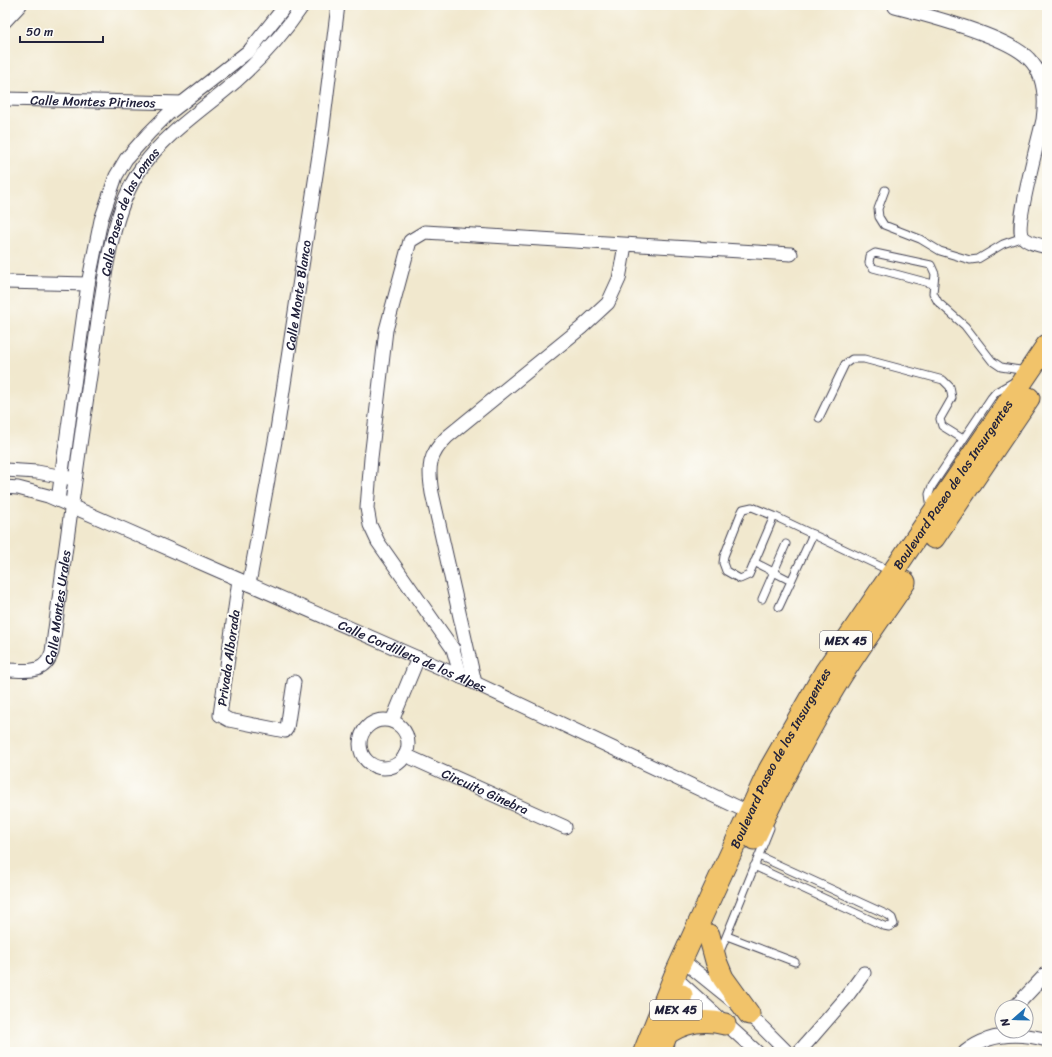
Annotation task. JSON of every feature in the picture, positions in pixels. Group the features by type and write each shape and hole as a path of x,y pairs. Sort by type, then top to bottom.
{"main road":[{"name":"Boulevard Paseo de los Insurgentes","path":"644,1052 683,973 711,932 786,773 1035,372 1047,345"},
{"name":"Boulevard Paseo de los Insurgentes","path":"711,932 750,813 770,770 824,672 932,516 956,478 1035,372"},
{"path":"711,932 716,961 726,984 749,1014"},
{"name":"Boulevard Paseo de los Insurgentes","path":"660,1052 668,1033 683,973"},
{"path":"668,1033 691,1022 708,1021 725,1024"}],"street":[{"path":"5,21 20,5"},
{"name":"Calle Paseo de las Lomas","path":"58,500 88,284 101,220 116,176 126,159 148,133 182,103 250,50 286,5"},
{"name":"Calle Paseo de las Lomas","path":"71,506 104,285 116,224 125,196 142,166 156,150 174,132 235,82 258,60 303,5"},
{"name":"Calle Monte Blanco","path":"244,582 277,430 322,134 338,5"},
{"path":"895,7 926,15 1004,43 1018,50 1029,58 1035,67 1044,91 1045,105 1020,225 1022,236 1047,248"},
{"name":"Calle Montes Pirineos","path":"5,99 182,103"},
{"path":"461,677 453,649 378,542 370,525 366,508 386,330 410,241 425,232 791,254"},
{"path":"476,683 432,493 429,470 432,456 440,443 581,328 608,303 619,279 625,245"},
{"path":"5,282 88,284"},
{"path":"5,470 61,476 74,479"},
{"path":"5,487 28,490 71,506"},
{"name":"Calle Cordillera de los Alpes","path":"71,506 476,683 750,813"},
{"name":"Calle Montes Urales","path":"5,670 39,670 50,658 71,506"},
{"name":"Privada Alborada","path":"244,582 220,715 229,720 285,731 287,728 294,682"},
{"path":"392,721 418,658"},
{"path":"378,721 392,721 400,726 405,733 408,742 405,755 396,765 382,767 369,762 362,750 362,736 366,728 378,721"},
{"name":"Circuito Ginebra","path":"405,755 565,827"},
{"path":"683,973 749,1014 787,1052"},
{"path":"683,973 725,1024 757,1052"},
{"path":"799,1052 845,999 864,973"},
{"path":"1023,999 1047,973"},
{"path":"965,1052 985,1040 994,1037"},
{"path":"1034,1038 1047,1040"}],"lane":[{"path":"885,190 878,209 878,217 884,225 920,239 940,251 970,260 978,259 1003,244 1022,236"},
{"path":"933,284 873,268 869,263 870,256 875,253 931,265 935,274 933,294 938,302 965,326 992,361 1001,367 1035,372"},
{"path":"819,418 845,364 852,359 864,359 943,380 950,387 952,398 940,419 942,426 963,439"},
{"path":"932,516 929,499 930,489 996,392 1035,372"},
{"path":"774,516 748,575 740,579 726,571 724,567 724,556 741,513 743,509 752,507 774,516 813,534 893,573"},
{"path":"779,607 813,534"},
{"path":"762,599 786,544"},
{"path":"754,562 791,581"},
{"path":"793,778 806,753"},
{"path":"773,822 754,866 711,932 795,962"},
{"path":"754,866 884,926 889,927 894,924 892,918 888,915 759,856"}]}
